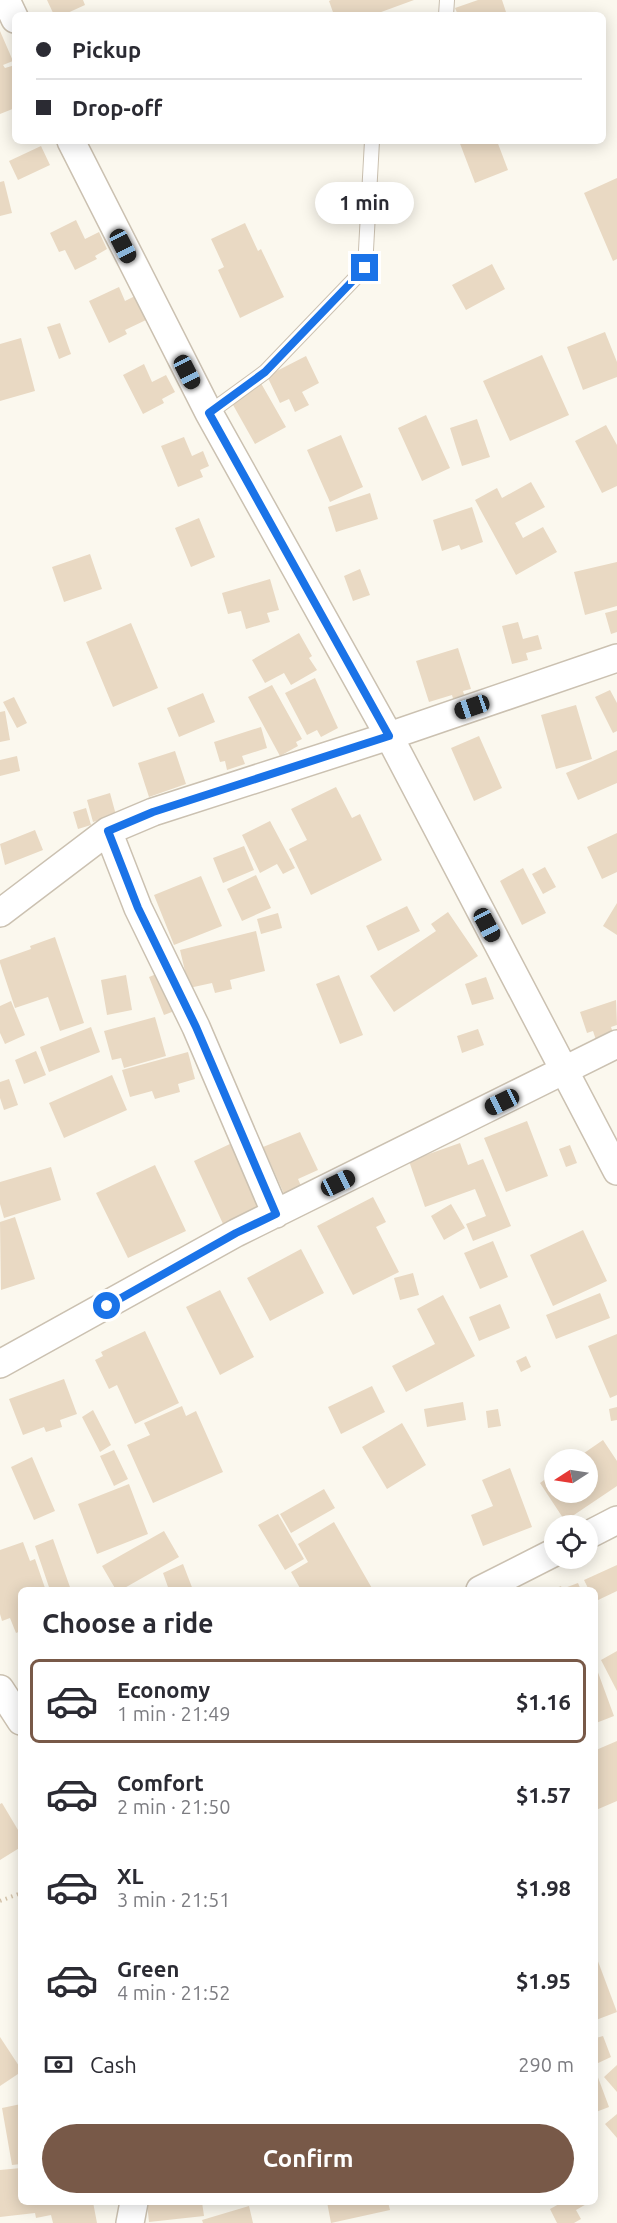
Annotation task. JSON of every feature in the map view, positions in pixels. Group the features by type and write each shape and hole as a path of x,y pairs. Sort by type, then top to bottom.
{"street":[{"path":"73,144 209,413 389,736 617,1171"},
{"path":"0,913 108,831 153,812 389,736 617,658"},
{"path":"108,831 138,908 196,1027 276,1214"},
{"path":"0,1364 236,1233 617,1044"},
{"path":"598,1530 617,1520"},
{"path":"486,1587 544,1558"},
{"path":"0,1689 18,1716"},
{"path":"130,2223 133,2205"}],"lane":[{"path":"209,413 265,372 365,268 372,144"}],"path":[{"path":"0,1901 18,1894"}],"building":[{"path":"47,0 83,0 85,5 70,12 53,12"},
{"path":"414,0 381,12 333,12 329,1"},
{"path":"478,0 502,0 506,12 457,12 455,8"},
{"path":"0,31 12,59 12,61 3,65 5,68 12,66 12,109 0,114"},
{"path":"460,144 498,144 508,170 475,183"},
{"path":"41,146 50,165 18,180 9,161"},
{"path":"617,178 617,259 613,261 584,193"},
{"path":"4,181 12,213 0,216 0,182"},
{"path":"76,220 85,239 99,232 107,249 95,256 97,259 75,270 65,250 59,252 50,233"},
{"path":"245,223 258,251 261,249 284,297 240,318 218,270 224,267 211,239"},
{"path":"492,264 505,289 466,310 452,285"},
{"path":"119,287 125,301 135,296 146,320 125,330 127,334 109,343 89,301"},
{"path":"60,323 71,354 59,359 47,327"},
{"path":"605,332 617,362 617,377 583,390 567,347"},
{"path":"21,338 35,391 0,401 0,344"},
{"path":"542,355 569,415 510,441 483,381"},
{"path":"306,356 319,383 302,392 309,405 295,412 289,399 280,403 267,376"},
{"path":"144,364 152,382 166,375 175,392 162,399 164,403 143,414 123,375"},
{"path":"258,378 286,427 255,444 228,396"},
{"path":"426,415 450,468 422,481 398,428"},
{"path":"477,419 490,457 462,466 450,428"},
{"path":"606,425 617,445 617,486 602,493 575,441"},
{"path":"341,435 363,487 330,502 307,450"},
{"path":"184,437 192,456 203,451 209,466 200,470 203,477 178,487 161,446"},
{"path":"531,482 545,507 515,523 523,538 543,527 557,552 516,575 475,500 497,488 502,498"},
{"path":"370,493 378,519 336,532 328,507"},
{"path":"472,507 483,542 461,550 459,545 442,551 433,520"},
{"path":"199,518 215,557 191,567 175,528"},
{"path":"90,554 102,589 64,602 52,567"},
{"path":"617,562 617,606 585,615 574,572"},
{"path":"360,569 370,595 353,601 344,576"},
{"path":"270,579 279,610 267,613 270,622 246,629 241,611 228,614 222,593"},
{"path":"617,610 617,632 611,634 605,613"},
{"path":"518,622 523,639 538,635 542,649 526,653 528,660 512,664 502,626"},
{"path":"131,623 158,688 113,707 86,642"},
{"path":"299,633 312,656 309,658 317,670 291,685 284,673 265,683 252,660"},
{"path":"458,648 471,689 463,691 465,698 454,702 452,695 429,702 416,661"},
{"path":"315,678 338,728 321,737 317,730 307,735 285,693"},
{"path":"272,685 302,739 296,742 298,746 280,756 248,697"},
{"path":"610,690 617,703 617,731 613,733 595,697"},
{"path":"203,693 215,722 179,737 167,708"},
{"path":"14,697 27,723 17,728 3,702"},
{"path":"576,705 592,759 556,769 541,715"},
{"path":"5,711 10,740 0,742 0,712"},
{"path":"261,727 267,748 242,756 245,764 227,770 225,761 220,762 214,742"},
{"path":"479,736 502,788 474,801 451,748"},
{"path":"617,750 617,783 578,800 566,773"},
{"path":"175,751 186,784 149,797 138,763"},
{"path":"17,756 20,771 0,776 0,760"},
{"path":"336,787 352,818 360,814 382,860 311,895 289,849 307,840 291,809"},
{"path":"110,793 116,815 93,822 87,800"},
{"path":"86,808 91,825 78,829 73,812"},
{"path":"270,821 295,868 283,874 277,864 260,873 242,835"},
{"path":"35,830 43,850 5,865 0,844"},
{"path":"617,833 617,872 602,879 587,847"},
{"path":"244,846 254,870 223,883 213,858"},
{"path":"545,867 556,887 543,894 532,874"},
{"path":"523,868 546,913 522,925 500,881"},
{"path":"256,875 271,908 242,921 227,889"},
{"path":"201,876 222,926 174,945 154,895"},
{"path":"617,903 617,935 603,926"},
{"path":"407,906 420,931 378,951 366,926"},
{"path":"448,912 478,956 394,1012 370,976 436,931 431,924"},
{"path":"278,913 282,928 261,934 257,919"},
{"path":"256,931 265,971 230,980 232,989 215,993 212,983 189,988 180,950"},
{"path":"55,937 84,1023 60,1031 48,997 15,1008 0,963 0,960 31,949 30,946"},
{"path":"171,968 185,1007 164,1015 149,977"},
{"path":"126,975 132,1010 107,1015 101,980"},
{"path":"339,975 363,1035 340,1044 316,984"},
{"path":"486,977 494,999 472,1005 465,984"},
{"path":"616,1000 617,1025 611,1027 616,1041 598,1046 593,1031 587,1033 580,1012"},
{"path":"11,1001 25,1035 5,1044 0,1033 0,1006"},
{"path":"155,1017 166,1056 124,1068 121,1058 112,1060 104,1031"},
{"path":"91,1027 100,1052 49,1072 40,1047"},
{"path":"478,1029 484,1045 462,1053 457,1036"},
{"path":"36,1051 46,1075 24,1084 15,1060"},
{"path":"188,1052 195,1079 178,1084 180,1092 155,1099 152,1091 130,1097 122,1070"},
{"path":"112,1075 127,1110 64,1138 49,1103"},
{"path":"9,1079 18,1105 4,1110 0,1098 0,1082"},
{"path":"527,1121 548,1176 506,1192 484,1138"},
{"path":"300,1132 318,1170 298,1179 302,1188 285,1196 263,1147"},
{"path":"232,1143 262,1207 224,1226 194,1161"},
{"path":"460,1143 468,1165 483,1159 511,1226 473,1241 466,1224 486,1216 475,1189 425,1207 409,1161"},
{"path":"570,1145 577,1163 566,1167 559,1149"},
{"path":"155,1165 186,1231 128,1258 96,1193"},
{"path":"51,1167 61,1200 4,1218 0,1204 0,1182"},
{"path":"373,1197 386,1222 376,1227 399,1272 353,1295 317,1226"},
{"path":"451,1204 465,1228 444,1240 431,1216"},
{"path":"15,1217 35,1279 1,1290 0,1222"},
{"path":"583,1230 607,1281 553,1306 530,1255"},
{"path":"493,1241 508,1277 480,1289 464,1253"},
{"path":"301,1249 324,1293 270,1321 247,1278"},
{"path":"413,1273 419,1295 400,1300 394,1278"},
{"path":"220,1290 254,1357 220,1375 186,1307"},
{"path":"600,1293 610,1318 556,1339 546,1315"},
{"path":"443,1295 475,1356 406,1392 392,1366 435,1344 417,1309"},
{"path":"500,1304 510,1328 479,1341 469,1317"},
{"path":"145,1331 179,1403 135,1424 117,1385 109,1389 95,1360 103,1356 101,1352"},
{"path":"617,1334 617,1395 610,1398 588,1346"},
{"path":"526,1356 531,1367 521,1372 516,1361"},
{"path":"64,1379 77,1414 60,1420 62,1427 46,1432 44,1427 23,1435 9,1399"},
{"path":"372,1386 385,1412 341,1434 328,1407"},
{"path":"463,1402 466,1420 427,1427 424,1409"},
{"path":"182,1406 186,1416 196,1411 223,1472 153,1503 127,1445 150,1435 144,1423"},
{"path":"617,1407 617,1420 611,1421 609,1409"},
{"path":"498,1409 501,1426 488,1428 486,1411"},
{"path":"93,1410 111,1445 100,1452 82,1417"},
{"path":"402,1423 426,1465 387,1489 362,1447"},
{"path":"603,1440 617,1461 617,1486 598,1499 598,1449 590,1449"},
{"path":"114,1450 128,1479 114,1486 100,1456"},
{"path":"32,1457 55,1511 34,1520 11,1467"},
{"path":"510,1468 532,1527 483,1546 471,1515 493,1506 482,1480"},
{"path":"129,1484 148,1534 97,1554 78,1504"},
{"path":"324,1489 335,1508 291,1533 280,1514"},
{"path":"553,1503 592,1503 574,1515 561,1515"},
{"path":"278,1514 304,1559 285,1570 258,1525"},
{"path":"334,1522 371,1587 299,1587 291,1572 308,1562 298,1544"},
{"path":"164,1531 179,1557 126,1587 114,1587 102,1566"},
{"path":"53,1539 70,1587 49,1587 35,1546"},
{"path":"23,1542 30,1561 35,1559 45,1587 18,1587 18,1632 16,1633 10,1618 2,1621 0,1614 0,1550"},
{"path":"183,1564 192,1587 168,1587 163,1573"},
{"path":"617,1565 617,1591 598,1600 598,1587 588,1587 584,1580"},
{"path":"578,1583 580,1587 567,1587"},
{"path":"617,1651 617,1691 601,1660"},
{"path":"598,1672 614,1716 598,1722"},
{"path":"617,1741 617,1801 598,1809 598,1749"},
{"path":"2,1803 18,1830 18,1849 0,1860 0,1804"},
{"path":"598,1961 617,2012 598,2019"},
{"path":"603,2036 611,2057 598,2063 598,2037"},
{"path":"0,2037 18,2064 18,2074 0,2086"},
{"path":"617,2065 617,2092 604,2077"},
{"path":"598,2077 609,2107 598,2111"},
{"path":"18,2105 18,2164 12,2165 2,2108"},
{"path":"617,2114 617,2138 605,2124"},
{"path":"18,2168 18,2205 94,2205 97,2223 53,2223 51,2215 36,2218 35,2213 0,2217 0,2170"},
{"path":"147,2205 202,2205 204,2216 149,2222"},
{"path":"328,2205 389,2205 390,2210 331,2223"},
{"path":"557,2205 585,2205 576,2210 581,2219 574,2223 557,2223 550,2209"},
{"path":"249,2206 253,2223 203,2223 202,2220"}],"route":[{"path":"107,1306 236,1233 276,1214 196,1027 138,908 108,831 153,812 389,736 209,413 265,372 365,268"}]}
